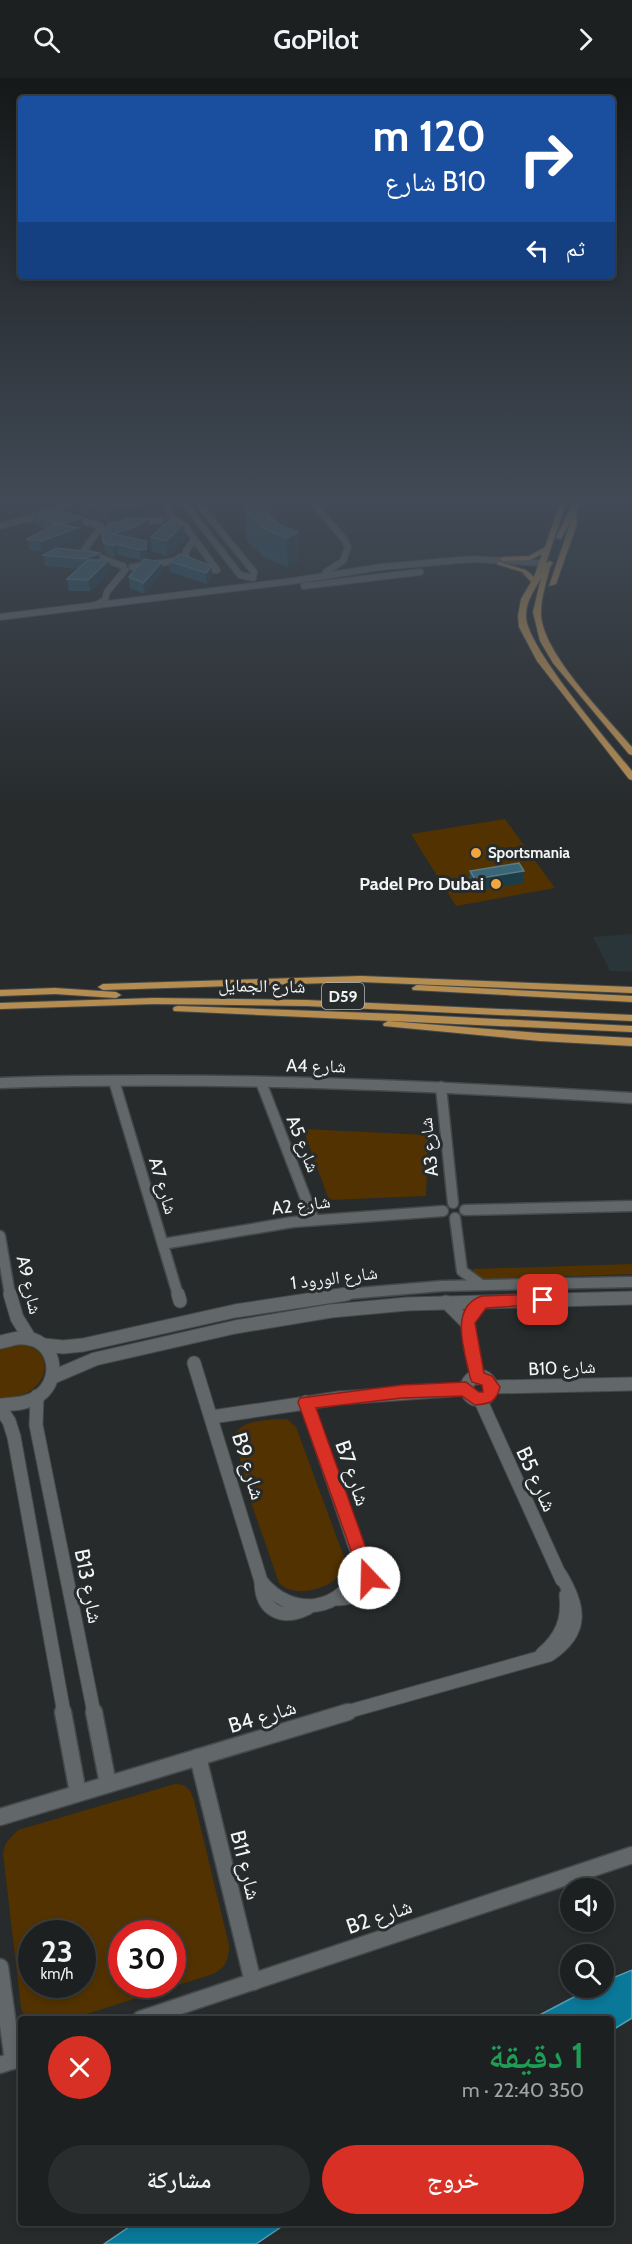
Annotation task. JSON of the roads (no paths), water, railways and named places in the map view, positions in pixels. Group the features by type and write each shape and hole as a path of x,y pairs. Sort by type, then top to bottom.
{"main road":[{"path":"524,604 522,611 523,627 527,639 632,777"},
{"path":"538,604 542,636 552,656 632,752"},
{"path":"539,618 544,604"},
{"path":"55,991 153,984 300,982 341,979 430,980 632,990"},
{"path":"300,982 632,999"},
{"name":"شارع الجمايل","path":"0,993 55,991 118,995 345,996 632,1010"},
{"name":"شارع الجمايل","path":"0,1006 154,1001 306,1003 632,1017"},
{"path":"72,1005 632,1029"},
{"path":"330,1015 373,1023 632,1042"}],"street":[{"path":"0,617 104,604"},
{"path":"0,623 154,604"},
{"name":"A7 شارع","path":"114,1081 180,1301"},
{"name":"A4 شارع","path":"0,1083 261,1082 441,1087 632,1098"},
{"name":"A5 شارع","path":"261,1082 314,1220"},
{"name":"A3 شارع","path":"441,1087 453,1203"},
{"path":"453,1203 461,1205 465,1210 462,1216 455,1218 447,1216 443,1211 446,1205 453,1203"},
{"path":"465,1210 632,1206"},
{"name":"A2 شارع","path":"163,1244 314,1220 443,1211"},
{"path":"455,1218 462,1271 483,1285"},
{"name":"A9 شارع","path":"0,1236 16,1317 30,1339"},
{"path":"442,1286 462,1271"},
{"name":"شارع الورود 1","path":"0,1342 14,1338 30,1339 44,1345 63,1347 83,1345 206,1317 295,1301 363,1292 442,1286 632,1282"},
{"name":"شارع الورود 1","path":"37,1396 53,1377 95,1359 261,1322 348,1309 447,1302 632,1298"},
{"path":"447,1302 467,1323"},
{"path":"477,1377 467,1323 470,1315 482,1302"},
{"path":"44,1345 54,1359 53,1377"},
{"name":"B9 شارع","path":"194,1363 261,1581 261,1597 271,1609 279,1613 296,1614 311,1606"},
{"path":"477,1377 487,1380 492,1387 489,1395 480,1399 471,1396 466,1389 469,1381 477,1377"},
{"name":"B10 شارع","path":"492,1387 632,1384"},
{"path":"212,1417 306,1402 402,1392 466,1389"},
{"path":"37,1396 17,1405 0,1407 9,1420 14,1437 78,1793"},
{"name":"B13 شارع","path":"37,1396 36,1425 108,1784"},
{"name":"B5 شارع","path":"480,1399 560,1574"},
{"name":"B7 شارع","path":"306,1402 361,1557 369,1570 367,1586 354,1597 311,1606"},
{"name":"B4 شارع","path":"0,1816 560,1650 573,1631 576,1608 573,1596 560,1574"},
{"name":"B11 شارع","path":"198,1757 253,1982"},
{"name":"B2 شارع","path":"150,2016 632,1855"},
{"path":"0,1967 11,2061"}],"water":[{"path":"632,1970 632,2018 614,2029 614,2016 538,2016 572,1998 614,1998 614,1977"},
{"path":"131,2226 283,2226 256,2244 104,2244"}],"place":[{"name":"Sportsmania","path":"476,853"},
{"name":"Padel Pro Dubai","path":"496,884"}]}
